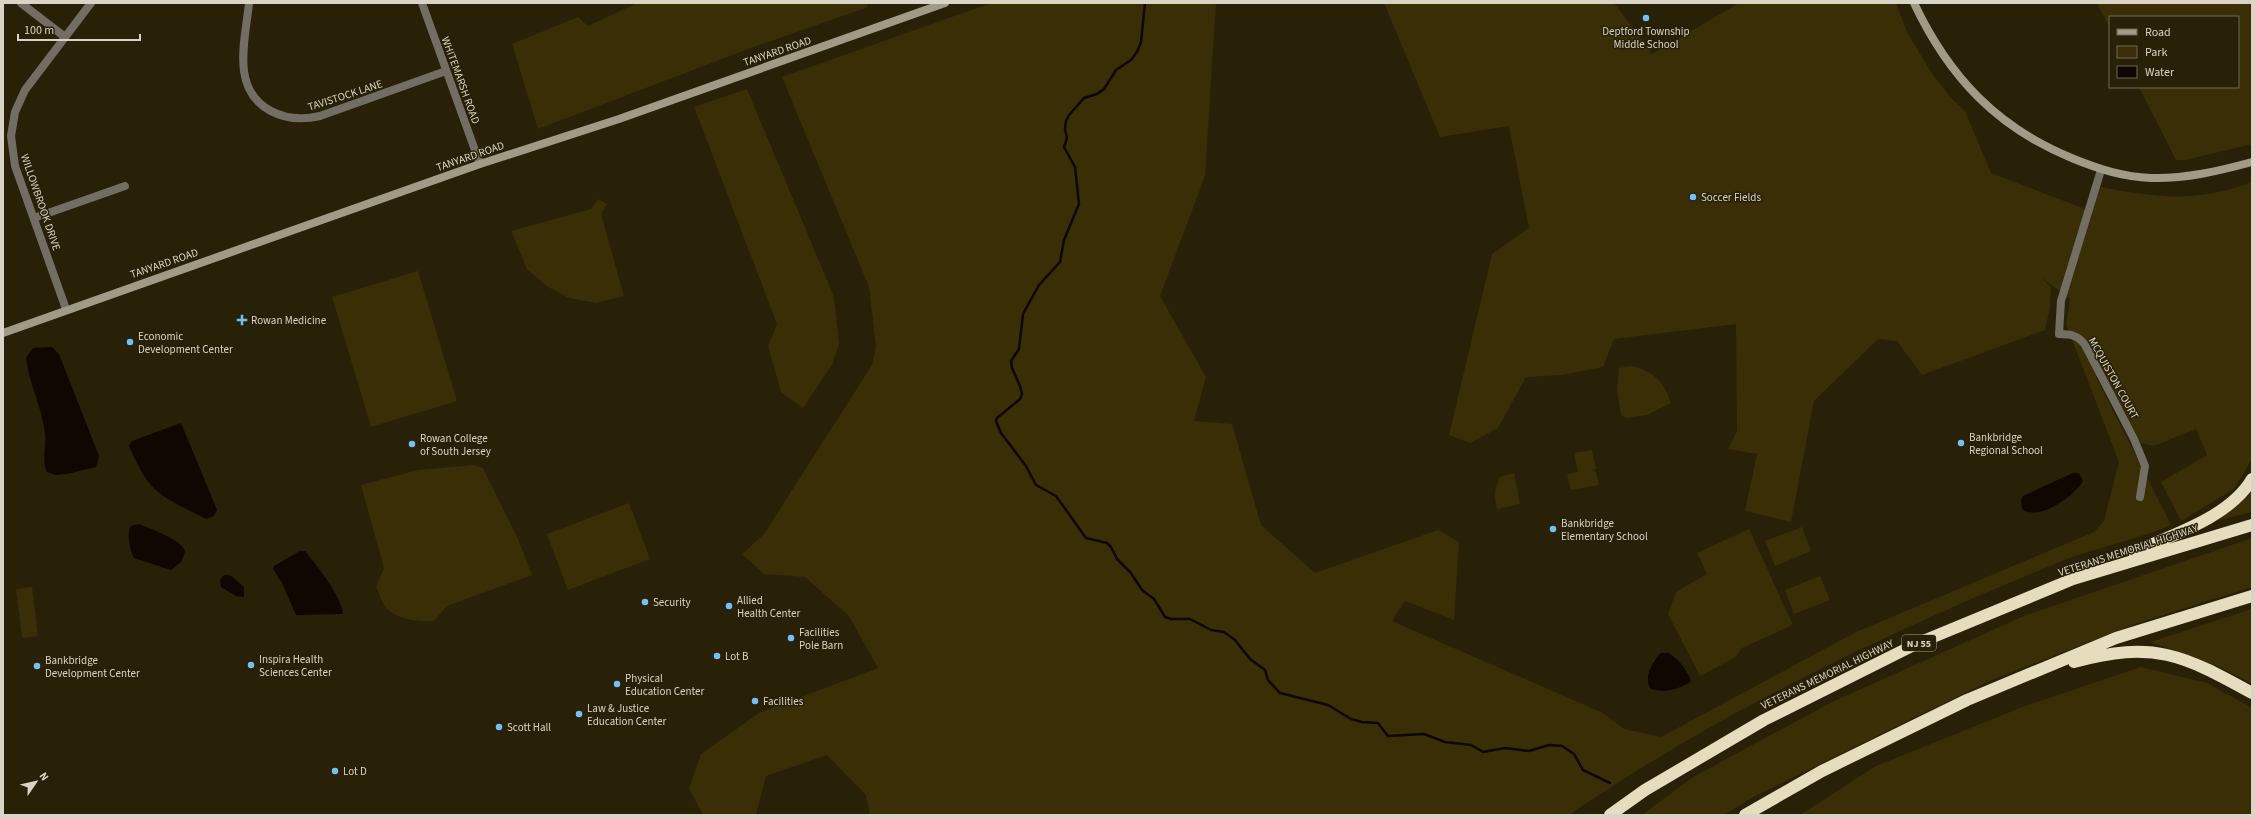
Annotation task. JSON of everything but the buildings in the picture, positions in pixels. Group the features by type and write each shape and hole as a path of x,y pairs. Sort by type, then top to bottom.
{"highway":[{"path":"2119,564 2126,556 2222,510 2238,498 2252,479"},
{"name":"VETERANS MEMORIAL HIGHWAY","path":"1610,815 1645,790 1764,720 1924,641 2073,579 2252,525"},
{"path":"1745,815 1822,771 1967,700 2116,638 2252,596"},
{"path":"2059,662 2071,663 2128,651 2162,653 2194,662 2252,693"}],"street":[{"path":"21,3 65,37"},
{"name":"WILLOWBROOK DRIVE","path":"66,309 13,158 11,144 13,121 17,105 25,90 91,3"},
{"name":"TAVISTOCK LANE","path":"250,3 243,64 245,78 258,101 279,116 301,119 320,116 446,71"},
{"name":"WHITEMARSH ROAD","path":"422,3 480,164"},
{"name":"TANYARD ROAD","path":"3,333 66,309 480,164 619,119 945,3"},
{"path":"1914,3 1930,36 1952,70 1988,108 2018,131 2038,142 2102,170 2135,176 2173,177 2227,169 2252,162"},
{"name":"MCQUISTON COURT","path":"2102,170 2061,302 2058,334 2080,338 2134,439 2145,466 2140,497"},
{"path":"34,218 125,186"}],"green space":[{"path":"637,3 867,3 868,7 751,48 538,129 512,44 578,17 588,26"},
{"path":"991,3 1216,3 1205,176 1160,296 1206,377 1194,421 1232,424 1261,525 1315,573 1438,530 1459,542 1454,620 1405,601 1392,621 1603,713 1624,729 1661,737 1856,632 2094,532 2104,521 2119,462 2066,324 2070,299 2041,277 2051,287 2050,308 2045,330 1922,375 1897,341 1878,339 1814,401 1791,522 1745,511 1757,454 1728,449 1737,431 1736,324 1614,339 1603,367 1562,375 1526,377 1498,428 1470,443 1449,435 1492,254 1529,228 1509,126 1440,137 1384,3 1614,3 1652,54 1739,3 1896,3 1907,32 1931,72 1950,97 1965,111 1991,173 2088,210 2095,186 2155,195 2192,196 2231,189 2252,182 2252,459 2234,489 2181,521 2161,482 2207,455 2196,429 2154,446 2141,443 2104,372 2096,377 2171,525 2062,561 1934,615 1871,644 1747,707 1627,777 1569,815 870,815 866,795 827,755 766,776 756,815 703,815 689,789 701,754 759,713 878,668 849,616 805,577 764,574 742,554 764,534 872,365 876,346 869,287 782,77"},
{"path":"2097,3 2252,3 2252,144 2186,160 2176,160 2140,88 2239,88 2239,16 2109,16 2109,27"},
{"path":"747,89 834,297 839,344 832,365 803,408 781,392 768,346 777,324 694,107"},
{"path":"598,199 607,204 601,214 624,296 596,303 569,298 548,287 527,269 511,231 591,209"},
{"path":"418,271 457,401 371,427 332,297"},
{"path":"1633,366 1640,368 1658,379 1669,396 1671,403 1647,415 1626,418 1621,415 1617,390 1619,368"},
{"path":"1592,450 1596,469 1593,470 1596,472 1599,485 1571,490 1567,474 1578,472 1574,453"},
{"path":"474,465 483,468 518,539 532,575 447,606 434,621 407,619 394,614 384,605 376,587 384,568 361,485 418,470"},
{"path":"1514,473 1520,504 1497,509 1495,492 1498,481 1500,477"},
{"path":"2252,492 2252,512 2215,521"},
{"path":"629,503 650,559 568,590 547,534"},
{"path":"1802,527 1811,551 1775,566 1765,541"},
{"path":"1749,529 1793,625 1742,648 1736,657 1700,676 1668,614 1676,592 1707,574 1697,553"},
{"path":"2252,538 2252,587 2135,624 1989,681 1753,797 1724,815 1642,815 1693,777 1832,702 2024,616"},
{"path":"1820,576 1830,600 1794,614 1785,590"},
{"path":"32,587 38,636 22,638 16,589"},
{"path":"2252,609 2252,684 2218,666 2150,642"},
{"path":"2141,667 2207,683 2252,708 2252,814 1800,815 1876,766 2025,706"}],"water":[{"path":"52,347 59,354 99,456 96,467 56,475 47,472 45,467 45,438 43,423 26,358 33,348"},
{"path":"181,423 217,510 214,516 206,519 176,504 155,490 138,466 129,446 132,441"},
{"path":"2073,473 2079,473 2083,481 2072,494 2056,506 2037,512 2029,512 2022,509 2021,500 2023,496"},
{"path":"139,524 166,535 179,544 185,552 181,562 171,570 134,558 130,546 129,533 131,526"},
{"path":"300,551 305,551 328,581 338,598 343,614 296,615 282,583 273,569 274,566"},
{"path":"224,575 230,575 244,587 244,597 236,596 221,587 220,580"},
{"path":"1661,653 1668,653 1678,661 1690,677 1691,681 1689,683 1670,690 1661,691 1651,689 1648,675 1652,665"}],"waterway":[{"path":"1145,3 1141,42 1137,52 1131,60 1116,70 1104,89 1097,94 1084,98 1069,115 1066,121 1065,129 1067,138 1064,147 1075,167 1079,204 1064,240 1060,262 1039,285 1023,314 1019,349 1011,361 1012,368 1022,394 1020,399 997,418 996,421 1001,433 1026,466 1036,485 1056,496 1086,538 1107,543 1111,547 1117,559 1131,573 1142,590 1154,599 1165,617 1171,619 1190,619 1211,630 1224,632 1235,640 1250,659 1265,670 1268,680 1280,693 1328,705 1351,719 1362,722 1378,723 1388,736 1424,734 1445,742 1471,745 1483,752 1505,748 1529,751 1549,745 1562,746 1574,754 1583,770 1610,783"}],"place":[{"name":"Deptford Township Middle School","path":"1646,18"},
{"name":"Soccer Fields","path":"1693,197"},
{"name":"Rowan Medicine","path":"242,320"},
{"name":"Economic Development Center","path":"130,342"},
{"name":"Bankbridge Regional School","path":"1961,443"},
{"name":"Rowan College of South Jersey","path":"412,444"},
{"name":"Bankbridge Elementary School","path":"1553,529"},
{"name":"Security","path":"645,602"},
{"name":"Allied Health Center","path":"729,606"},
{"name":"Facilities Pole Barn","path":"791,638"},
{"name":"Lot B","path":"717,656"},
{"name":"Inspira Health Sciences Center","path":"251,665"},
{"name":"Bankbridge Development Center","path":"37,666"},
{"name":"Physical Education Center","path":"617,684"},
{"name":"Facilities","path":"755,701"},
{"name":"Law & Justice Education Center","path":"579,714"},
{"name":"Scott Hall","path":"499,727"},
{"name":"Lot D","path":"335,771"}]}
